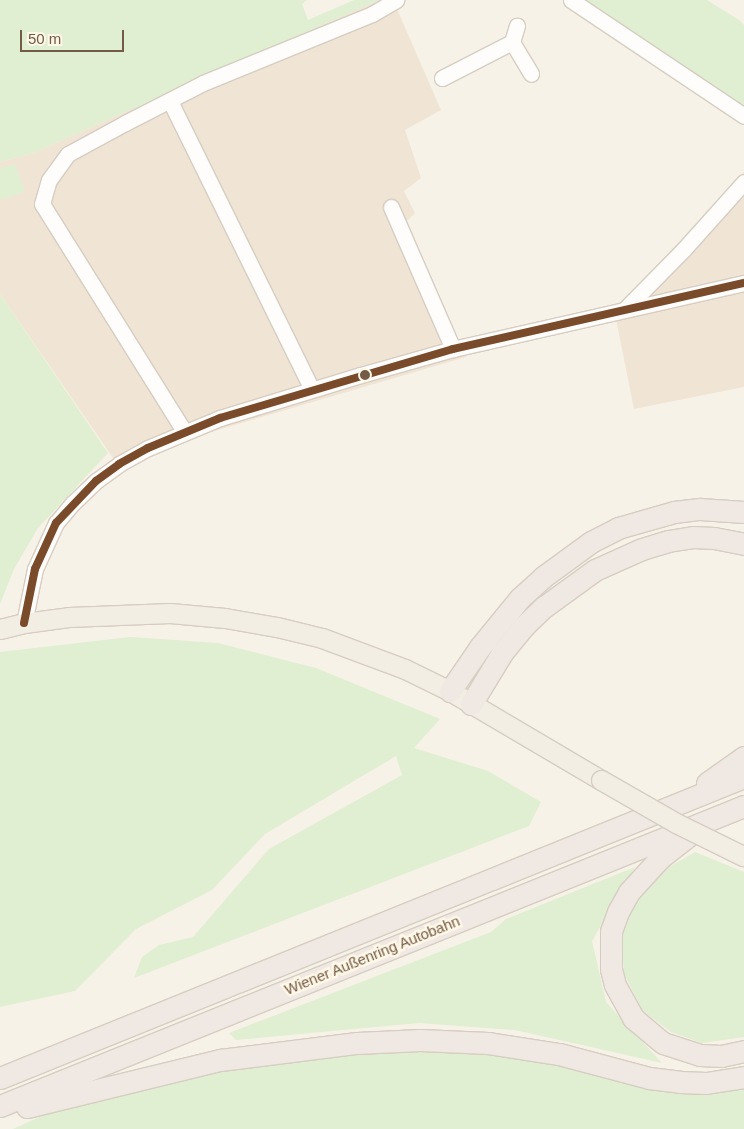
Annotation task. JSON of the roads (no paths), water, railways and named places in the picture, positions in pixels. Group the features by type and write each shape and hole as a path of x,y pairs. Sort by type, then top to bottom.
{"highway":[{"path":"450,691 480,647 520,598 551,571 591,542 618,528 674,512 700,509 744,512"},
{"path":"472,704 502,653 524,626 558,596 595,570 642,549 668,541 693,537 714,538 744,544"},
{"path":"678,803 744,757"},
{"name":"Wiener Außenring Autobahn","path":"0,1078 744,777"},
{"name":"Wiener Außenring Autobahn","path":"0,1106 744,806"},
{"path":"710,819 660,858 629,892 618,912 611,931 611,969 615,985 633,1018 663,1043 700,1055 721,1056 744,1051"},
{"path":"0,1114 107,1085 220,1060 357,1043 420,1040 488,1042 559,1054 649,1078 706,1083 744,1077"}],"main road":[{"path":"0,629 24,623 69,617 170,613 225,618 277,627 322,638 405,669 450,691 676,823 743,856"}],"street":[{"path":"184,431 42,204 49,180 68,154 170,100 204,83 372,14 396,0"},
{"path":"571,0 744,116"},
{"path":"442,78 512,42 517,26"},
{"path":"512,42 531,74"},
{"path":"170,100 312,389"},
{"path":"624,310 684,249 744,182"},
{"path":"391,207 453,349"},
{"path":"24,623 35,569 56,523 73,503 119,464 184,431 312,389 453,349 744,283"}]}
